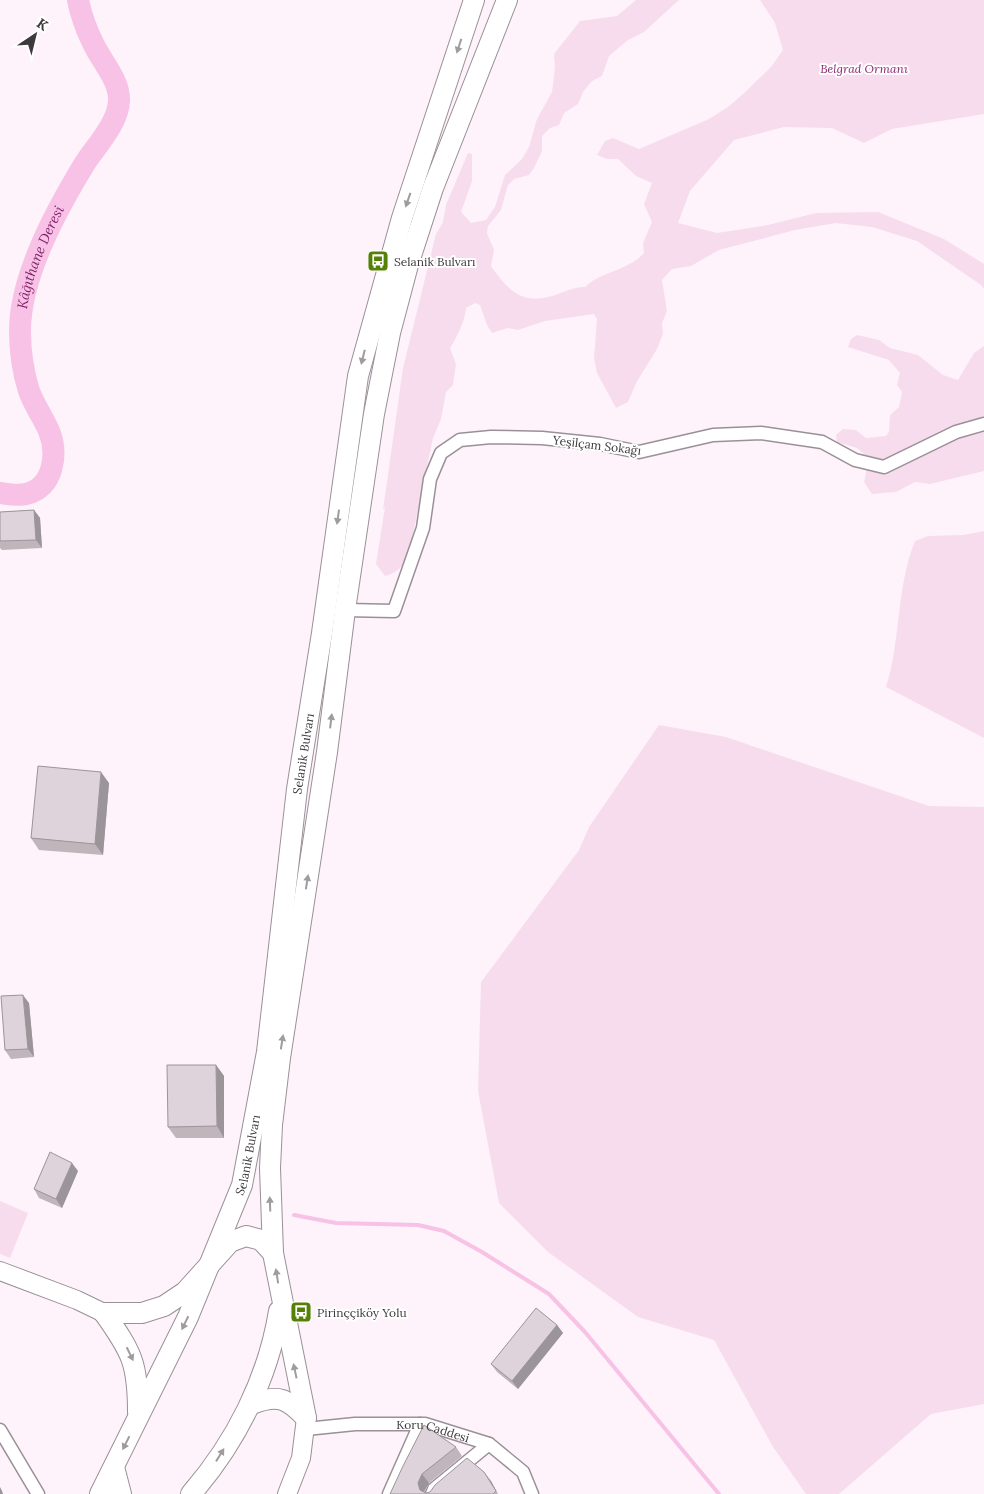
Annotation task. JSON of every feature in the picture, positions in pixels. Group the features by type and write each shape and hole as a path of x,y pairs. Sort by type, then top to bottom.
{"main road":[{"name":"Selanik Bulvarı","path":"100,1494 211,1262 242,1185 267,1052 297,789 322,633 358,376 402,218 474,0"},
{"name":"Selanik Bulvarı","path":"280,1300 273,1253 269,1204 272,1125 280,1058 327,752 345,610 374,414 390,333 408,264 433,188 507,0"},
{"path":"0,1271 78,1300 104,1313 142,1313 164,1306 185,1292 230,1242 246,1236 261,1240 273,1253"},
{"path":"191,1494 204,1479 252,1404 274,1341 280,1300"},
{"path":"280,1300 306,1423 295,1477 288,1494"},
{"path":"104,1313 123,1340 135,1365 138,1387 138,1418"},
{"path":"252,1404 269,1397 284,1400 306,1423"},
{"path":"114,1467 120,1494"}],"street":[{"name":"Yeşilçam Sokağı","path":"345,610 394,611 423,528 430,479 441,453 460,440 491,437 542,438 600,444 639,452 713,435 761,433 822,442 855,460 884,467 956,432 984,424"},
{"name":"Koru Caddesi","path":"306,1423 420,1424 490,1444 523,1472 532,1494"},
{"path":"389,1494 420,1424"},
{"path":"0,1430 38,1494"},
{"path":"432,1494 434,1489 490,1444"}],"green space":[{"name":"Belgrad Ormanı","path":"636,0 679,0 644,32 628,40 609,56 602,76 592,81 583,92 578,104 564,113 559,125 550,128 542,136 542,151 534,168 529,175 514,179 508,185 501,210 488,226 487,233 494,250 491,266 502,281 514,292 521,296 538,299 571,289 585,287 599,277 630,264 644,253 643,243 652,222 644,204 652,183 636,176 618,159 607,159 597,155 605,141 613,138 639,149 709,119 728,107 743,94 771,67 783,50 775,23 760,0 984,0 984,114 892,129 864,143 832,128 784,127 734,140 690,191 678,223 717,233 768,225 816,213 878,212 944,239 984,264 984,289 981,285 917,241 872,227 836,223 795,230 719,250 691,266 672,269 662,280 667,311 662,323 663,334 657,349 636,383 628,402 616,408 597,373 594,358 597,319 594,314 545,321 518,330 508,328 492,333 480,305 475,303 466,308 460,329 450,348 456,364 453,385 446,392 441,419 433,438 409,553 400,568 394,573 385,576 376,564 403,368 436,234 443,222 446,205 468,153 472,154 472,181 461,212 471,223 486,220 495,207 505,175 522,159 529,147 537,119 552,92 555,67 554,54 580,21 617,16"},
{"path":"857,335 879,340 890,348 918,355 943,375 958,380 974,353 984,346 984,471 930,484 915,482 896,492 872,494 864,482 867,467 864,454 857,448 837,442 836,435 843,429 856,430 866,438 886,436 889,432 890,415 899,407 902,392 897,385 900,373 889,360 848,347 851,339"},
{"path":"984,531 984,738 886,687 894,651 901,595 915,541 928,536 963,535"},
{"path":"659,725 726,737 929,806 984,807 984,1404 931,1414 839,1494 806,1494 773,1447 714,1340 638,1317 548,1252 499,1203 478,1091 481,982 579,850 589,827"},
{"path":"0,1201 28,1213 10,1258 0,1254"}],"building":[{"path":"34,510 36,540 0,541 0,512"},
{"path":"38,766 101,772 95,844 31,838"},
{"path":"23,995 28,1049 5,1050 1,996"},
{"path":"167,1065 216,1065 217,1126 168,1127"},
{"path":"50,1152 72,1163 56,1199 34,1189"},
{"path":"536,1308 557,1325 512,1381 491,1364"},
{"path":"424,1425 456,1447 422,1474 418,1483 420,1490 426,1493 430,1492 435,1485 467,1458 484,1472 496,1491 493,1494 390,1494"}],"waterway":[{"name":"Kâğıthane Deresi","path":"0,493 20,495 35,490 43,485 51,468 53,459 52,440 47,426 31,396 21,354 20,331 26,288 33,266 52,222 85,163 111,126 118,109 119,101 116,86 90,38 78,0"},
{"path":"294,1215 336,1223 418,1225 444,1231 482,1252 549,1294 585,1332 719,1494"}],"place":[{"name":"Selanik Bulvarı","path":"378,261"},
{"name":"Pirinççiköy Yolu","path":"301,1312"}]}
